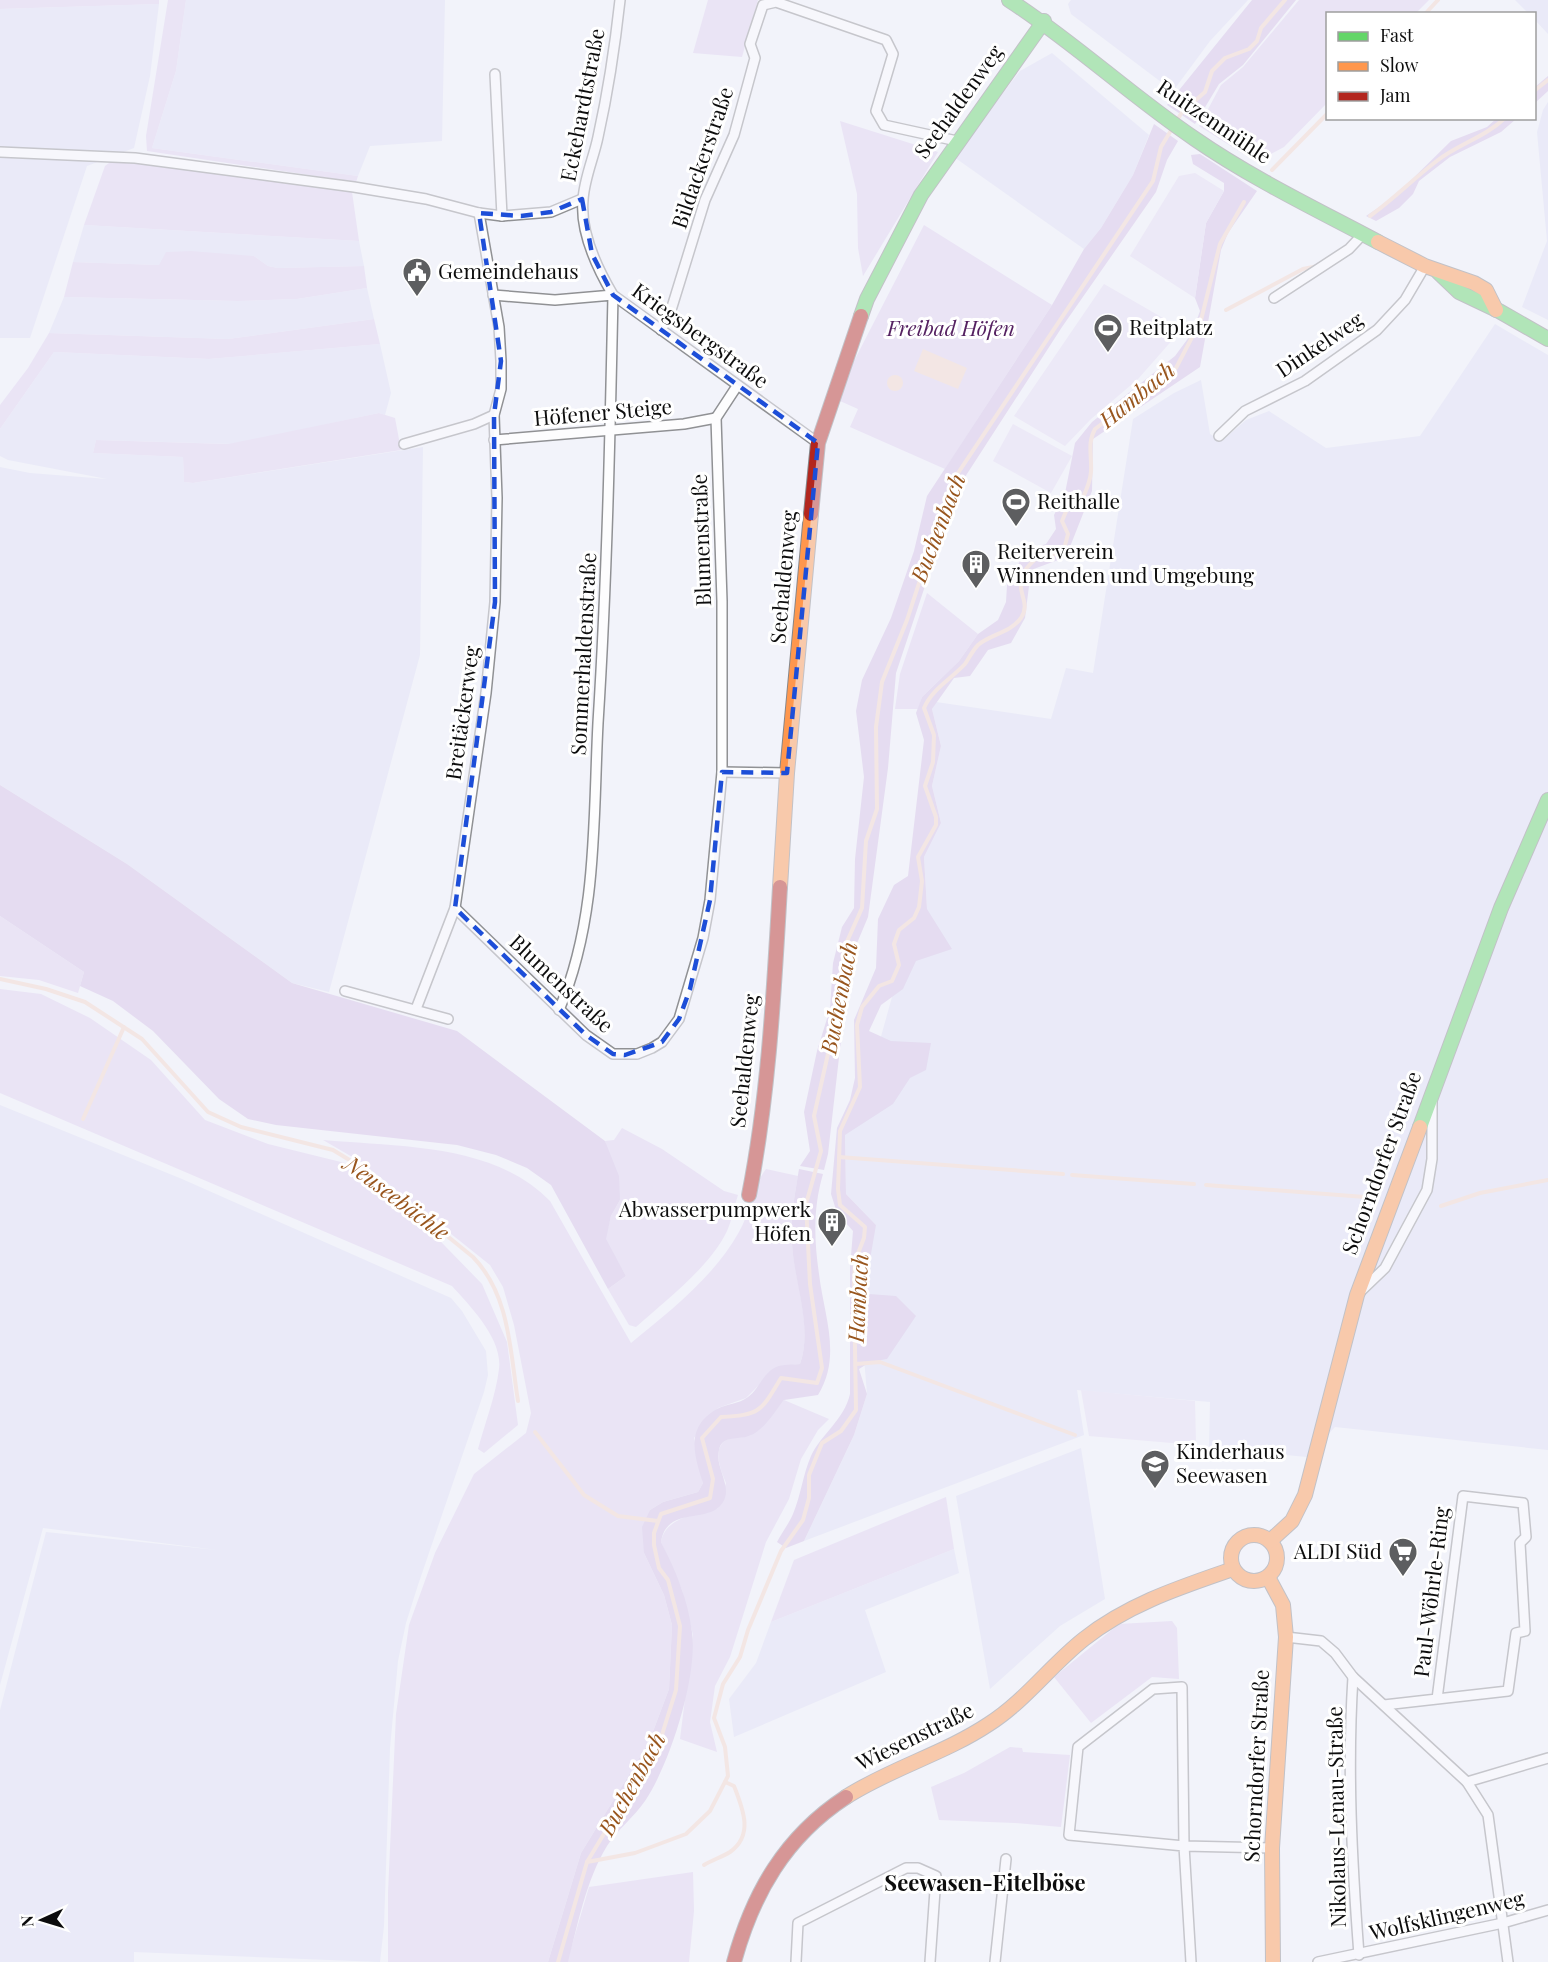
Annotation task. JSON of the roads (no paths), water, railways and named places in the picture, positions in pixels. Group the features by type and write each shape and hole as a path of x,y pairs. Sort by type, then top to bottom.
{"street":[{"name":"Eckehardtstraße","path":"0,152 135,158 354,186 426,199 478,213 502,216 551,212 582,200 609,86 620,0"},
{"name":"Ruitzenmühle","path":"1009,0 1047,24 1180,129 1269,185 1431,269 1474,282 1486,290 1496,310 1548,339"},
{"name":"Bildackerstraße","path":"661,330 672,307 705,200 734,135 755,58 750,44 764,5 776,2 886,40 894,54 876,111 884,125 957,141"},
{"name":"Seehaldenweg","path":"749,1195 756,1160 772,1015 787,773 818,444 867,298 921,195 957,141 1047,24"},
{"path":"495,74 502,216"},
{"name":"Kriegsbergstraße","path":"582,200 592,254 613,295 818,444"},
{"name":"Breitäckerweg","path":"416,1009 455,908 486,693 495,602 497,498 494,415 501,389 501,361 493,295 478,213"},
{"path":"1274,298 1349,249 1364,233"},
{"name":"Dinkelweg","path":"1219,436 1245,411 1305,381 1377,330 1431,269"},
{"path":"493,295 555,300 613,295"},
{"name":"Sommerhaldenstraße","path":"559,1010 570,985 590,903 609,526 613,295"},
{"path":"716,418 736,386"},
{"path":"404,444 474,424 494,415"},
{"name":"Höfener Steige","path":"494,440 684,424 716,418"},
{"name":"Blumenstraße","path":"455,908 559,1010 598,1045 612,1054 637,1054 662,1042 672,1031 690,989 704,938 710,900 722,772 723,601 716,418"},
{"path":"722,772 787,773"},
{"name":"Schorndorfer Straße","path":"1270,1541 1292,1521 1305,1495 1357,1295 1501,908 1548,800"},
{"path":"345,991 448,1019"},
{"path":"1357,1295 1385,1268 1427,1190 1432,1159 1432,1089"},
{"name":"Paul-Wöhrle-Ring","path":"1384,1706 1508,1691 1516,1633 1525,1631 1520,1543 1526,1537 1523,1503 1463,1496 1437,1699"},
{"path":"1251,1535 1270,1541 1275,1549 1277,1563 1268,1577 1259,1581 1249,1581 1233,1569 1232,1553 1239,1540 1251,1535"},
{"name":"Wiesenstraße","path":"734,1962 741,1930 765,1880 796,1836 840,1798 894,1769 963,1741 994,1721 1018,1702 1062,1656 1120,1613 1146,1600 1233,1569"},
{"name":"Schorndorfer Straße","path":"1268,1577 1280,1594 1286,1611 1272,1848 1273,1962"},
{"path":"1286,1637 1321,1641 1335,1653 1353,1677 1467,1782 1488,1815 1508,1962"},
{"name":"Nikolaus-Lenau-Straße","path":"1353,1677 1350,1787 1359,1955"},
{"path":"1191,1962 1184,1846 1182,1688 1154,1689 1078,1747 1069,1835 1184,1846 1272,1848"},
{"path":"1467,1782 1548,1758"},
{"path":"995,1962 1006,1859"},
{"path":"796,1962 798,1923 906,1868 918,1868 936,1876 930,1962"},
{"name":"Wolfsklingenweg","path":"1318,1962 1503,1923 1548,1910"}],"waterway":[{"name":"Buchenbach","path":"558,1962 587,1862 660,1741 676,1690 680,1626 668,1580 659,1568 654,1545 654,1533 661,1514 710,1498 713,1479 702,1438 721,1417 744,1415 758,1409 769,1398 781,1378 817,1383 822,1368 810,1284 806,1204 821,1151 814,1116 832,1036 845,946 862,908 866,841 877,809 876,727 882,682 907,620 952,482 1153,181 1161,147 1182,112 1205,92 1212,71 1225,58 1249,49 1257,41 1261,28 1285,0"},
{"path":"1427,12 1438,0"},
{"name":"Hambach","path":"1536,89 1548,80"},
{"path":"1272,170 1326,115"},
{"name":"Hambach","path":"1370,216 1438,160 1503,120"},
{"name":"Hambach","path":"587,1862 635,1853 686,1834 710,1811 728,1776 725,1747 714,1718 723,1684 740,1657 748,1630 781,1551 803,1520 809,1498 809,1475 822,1443 841,1431 856,1410 855,1261 864,1238 865,1227 840,1205 838,1189 840,1131 860,1087 857,1025 862,1007 879,986 892,981 899,965 894,944 899,930 914,918 919,907 922,881 918,857 936,825 936,817 925,786 933,762 934,735 924,708 937,690 965,664 978,645 1011,627 1021,618 1024,611 1020,584 1022,576 1038,557 1053,555 1064,549 1068,534 1062,521 1067,509 1080,504 1088,484 1091,472 1090,445 1095,429 1176,368 1201,320 1220,244 1244,202"},
{"name":"Hambach","path":"1226,310 1303,269 1318,266"},
{"name":"Neuseebächle","path":"0,979 46,989 85,1002 142,1039 208,1112 241,1127 333,1150 366,1170 473,1257 495,1288 501,1306 510,1343 518,1401"},
{"path":"83,1119 124,1027"},
{"path":"839,1157 1063,1174"},
{"path":"1072,1175 1194,1184"},
{"path":"1441,1206 1480,1193 1548,1180"},
{"path":"1206,1185 1365,1197"},
{"path":"856,1364 880,1362 1075,1435"},
{"name":"Neuseebächle","path":"535,1432 584,1495 618,1516 658,1521"},
{"path":"704,1865 730,1852 742,1838 744,1821 741,1804 734,1786 725,1782"}],"place":[{"name":"Gemeindehaus","path":"417,298"},
{"name":"Reitplatz","path":"1108,354"},
{"name":"Reithalle","path":"1016,528"},
{"name":"Reiterverein Winnenden und Umgebung","path":"976,590"},
{"name":"Abwasserpumpwerk Höfen","path":"832,1248"},
{"name":"Kinderhaus Seewasen","path":"1155,1490"},
{"name":"ALDI Süd","path":"1403,1578"}],"district":[{"name":"Seewasen-Eitelböse","path":"985,1883"}],"park label":[{"name":"Freibad Höfen","path":"951,329"}]}
